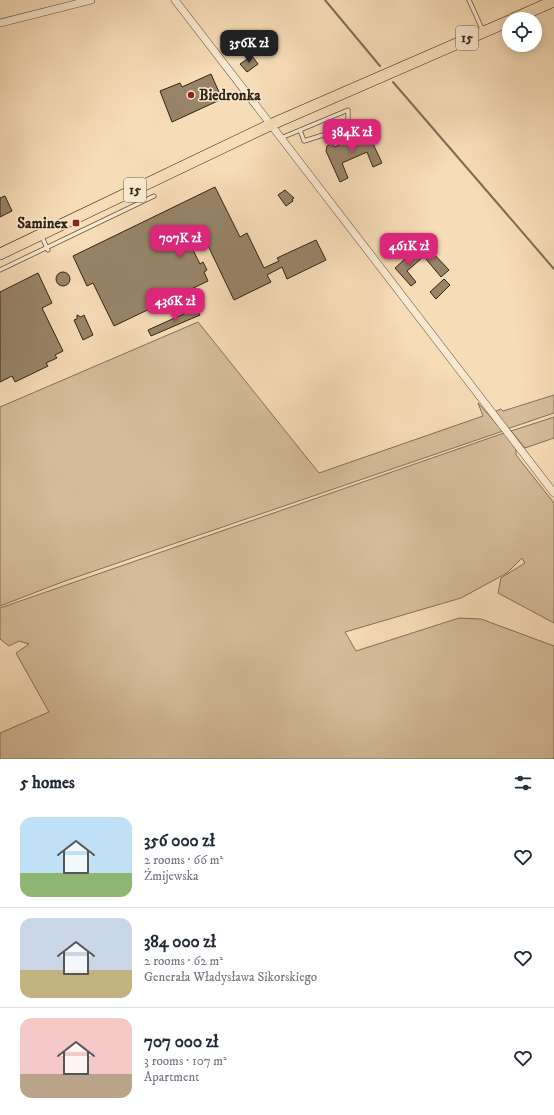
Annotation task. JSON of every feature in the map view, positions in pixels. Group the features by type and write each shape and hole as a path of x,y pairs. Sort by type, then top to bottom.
{"main road":[{"path":"529,12 554,1"},
{"name":"15","path":"0,254 270,124 502,23"}],"street":[{"path":"0,23 91,0"},
{"path":"175,0 554,493"}],"lane":[{"path":"469,0 483,32"},
{"path":"281,138 300,130 328,119 348,110 348,120 338,130 304,141 300,130"},
{"path":"0,270 48,249 154,196"},
{"path":"41,234 48,249"}],"shaded area":[{"path":"198,322 319,473 483,416 478,403 503,431 65,581 0,606 0,407"},
{"path":"554,395 554,413 507,429 494,412 501,409 503,411"},
{"path":"554,417 554,438 525,448 511,431"},
{"path":"504,433 516,449 516,455 554,503 554,623 498,593 501,578 525,563 522,558 507,573 461,598 345,632 356,651 459,618 481,619 554,646 554,759 0,759 0,733 49,712 16,653 29,644 19,641 9,646 0,639 0,608"}],"building":[{"path":"257,30 265,41 259,46 250,34"},
{"path":"252,56 258,64 247,72 240,64"},
{"name":"Biedronka","path":"211,74 222,99 172,122 160,91 180,83 182,87"},
{"path":"364,130 368,133 382,163 373,167 367,152 342,163 348,178 340,182 326,151 327,146 331,144 335,147 359,136 360,132"},
{"path":"215,187 240,237 247,233 264,268 279,261 277,258 316,240 326,260 287,279 282,267 267,275 271,282 234,300 201,231 187,238 200,264 203,262 207,270 204,272 208,281 114,326 93,283 87,286 73,256"},
{"path":"285,190 294,198 292,199 293,201 286,206 278,195"},
{"path":"5,196 12,211 0,217 0,198"},
{"path":"415,250 422,258 407,271 416,282 411,286 395,268"},
{"path":"433,253 449,270 441,277 426,259"},
{"path":"63,272 68,274 70,279 68,284 63,286 58,284 56,279 58,274"},
{"path":"38,273 52,303 42,308 63,351 55,355 57,358 46,363 48,366 15,382 12,376 0,382 0,292"},
{"path":"444,279 450,285 436,299 430,292"},
{"path":"197,308 200,315 151,336 148,330"},
{"path":"77,315 81,317 84,315 93,335 83,340 74,320 77,319"}],"waterway":[{"path":"325,0 380,66"},
{"path":"393,82 554,269"}],"place":[{"name":"Biedronka","path":"191,95"},
{"name":"Saminex","path":"76,223"}]}
